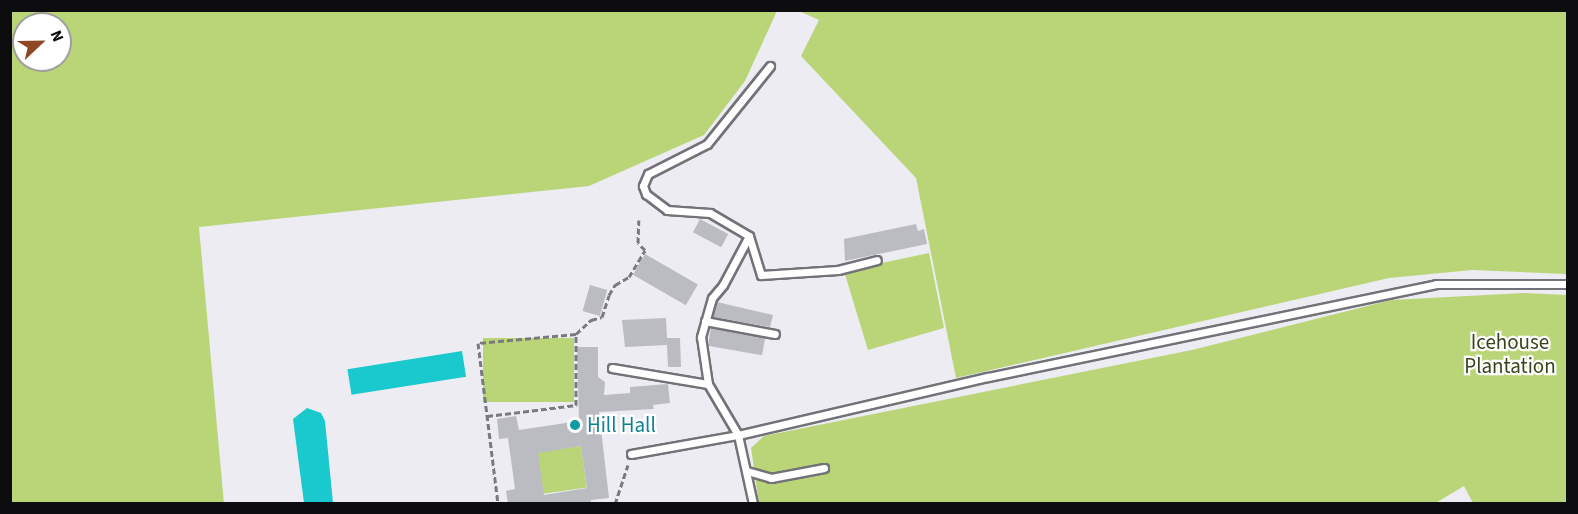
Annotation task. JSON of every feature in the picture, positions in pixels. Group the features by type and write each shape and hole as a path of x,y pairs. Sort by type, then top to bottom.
{"lane":[{"path":"770,66 707,144 648,174 643,186 646,194 667,210 710,213 749,236 761,275 838,270 877,260"},
{"path":"749,236 723,285 712,298 701,337 708,384 738,435 753,504"},
{"path":"631,454 738,435 988,377 1436,284 1568,284"},
{"path":"705,321 775,334"},
{"path":"612,368 708,384"},
{"path":"747,471 771,478 824,468"}],"path":[{"path":"498,504 478,343 576,334 591,320 602,317 615,285 629,277 645,250 638,243 639,220"},
{"path":"487,416 576,405 576,334"},
{"path":"615,504 631,454"}],"green space":[{"path":"11,10 777,11 745,81 704,135 589,186 199,227 224,504 11,503"},
{"path":"799,11 1567,11 1567,274 1472,270 1389,278 956,378 916,178 801,56 819,20"},
{"path":"929,253 944,328 868,350 844,271"},
{"name":"Icehouse Plantation","path":"1524,293 1567,295 1567,503 1473,503 1464,486 1434,504 759,503 751,448 764,436 1192,350 1391,300"},
{"path":"483,338 574,338 574,402 483,402"},
{"path":"581,446 587,488 543,494 537,452"}],"water":[{"path":"462,351 466,377 351,395 347,369"},
{"path":"307,408 321,413 325,421 333,503 304,503 293,419"}],"building":[{"path":"700,219 728,234 721,247 693,232"},
{"path":"916,224 918,231 924,229 927,244 845,261 844,239"},
{"path":"645,254 698,284 686,305 633,275"},
{"path":"590,285 607,290 600,316 583,311"},
{"path":"717,302 773,315 770,327 713,317"},
{"path":"666,318 667,338 680,338 681,367 668,367 667,345 625,347 622,320"},
{"path":"711,328 765,338 762,355 708,346"},
{"name":"Hill Hall","path":"577,347 598,347 598,377 605,382 604,395 630,393 630,387 668,384 670,403 653,405 654,409 599,412 609,498 591,500 591,504 508,504 506,491 515,489 508,438 499,439 497,419 516,416 519,430 579,421","holes":["581,446 587,488 544,495 538,453"]}],"place":[{"name":"Hill Hall","path":"575,425"}]}
